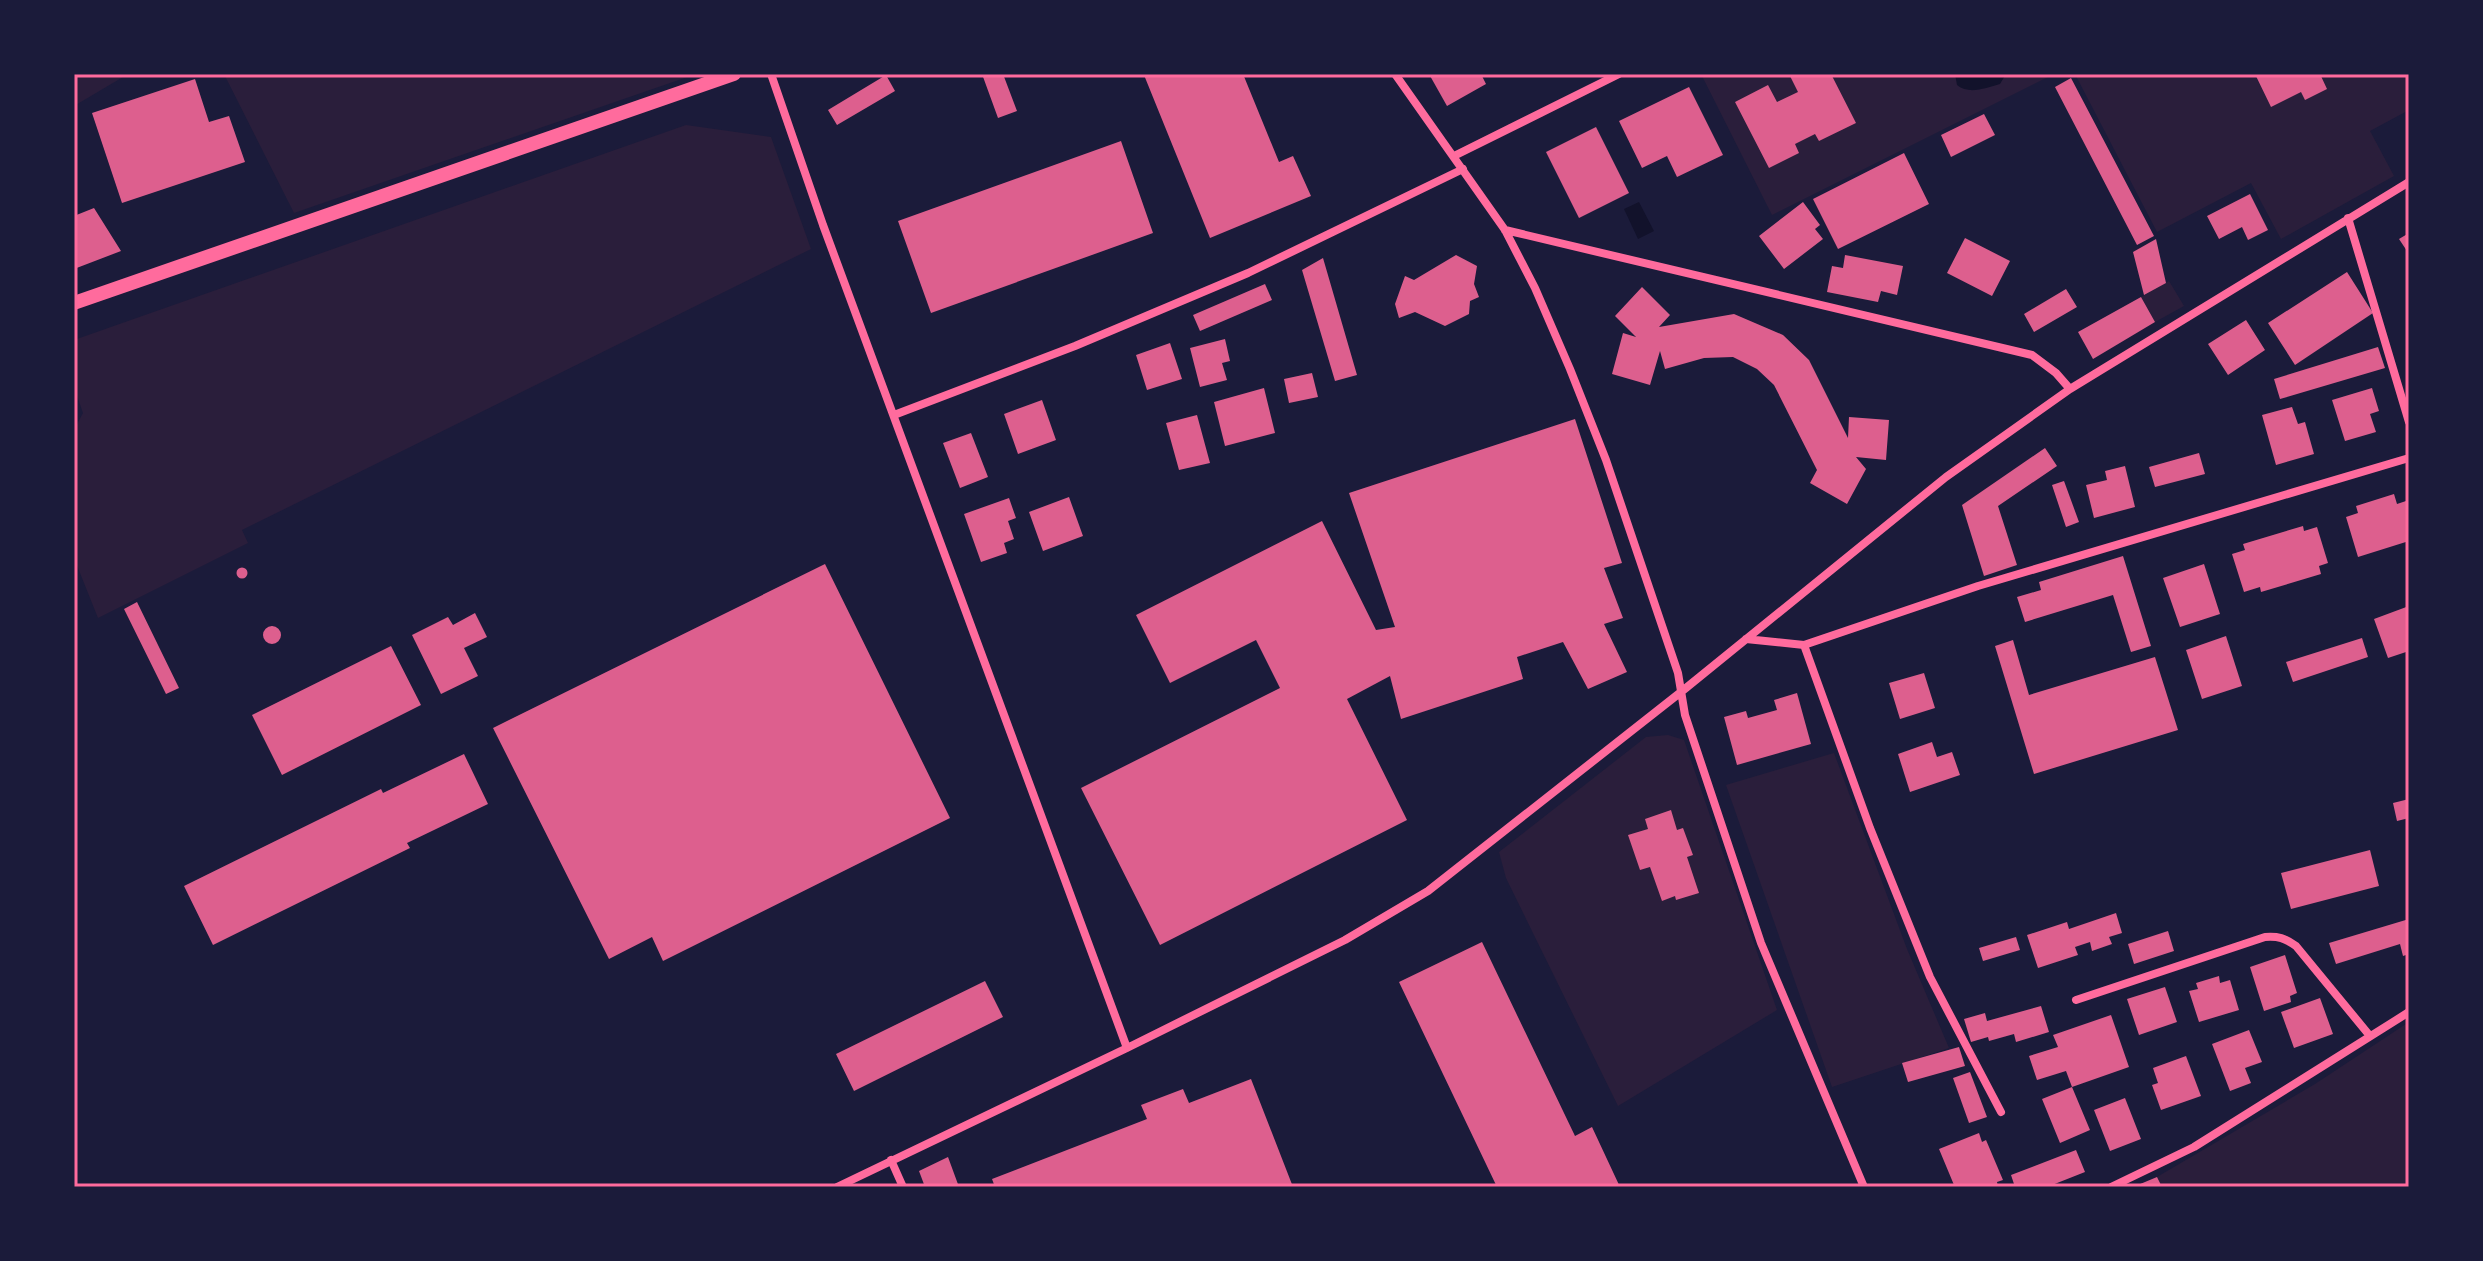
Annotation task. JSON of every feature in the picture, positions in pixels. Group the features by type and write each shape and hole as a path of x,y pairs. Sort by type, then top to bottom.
{"street":[{"path":"74,303 734,74"},
{"path":"771,74 1127,1048"},
{"path":"1395,74 1505,230 1544,308 1588,413 1678,673 1685,715 1761,943 1864,1187"},
{"path":"1454,156 1619,74"},
{"path":"894,415 1075,346 1248,273 1463,169"},
{"path":"837,1187 1345,940 1428,891 1681,692 1946,477 2070,389 2409,182"},
{"path":"2348,218 2409,422"},
{"path":"1505,230 2032,355 2045,362 2070,389"},
{"path":"1746,639 1804,645 1978,586 2409,458"},
{"path":"1804,645 1870,828 1930,977 2001,1112"},
{"path":"2076,1000 2265,937 2276,936 2296,946 2370,1036"},
{"path":"2111,1187 2194,1147 2409,1012"},
{"path":"891,1160 903,1187"}],"shaded area":[{"path":"74,74 128,74 74,106"},
{"path":"224,74 696,74 294,213"},
{"path":"1701,74 2054,74 1772,215"},
{"path":"1955,74 2006,74 2000,84 1972,90 1957,85"},
{"path":"2075,74 2409,74 2409,110 2370,131 2394,176 2281,239 2251,183 2157,232"},
{"path":"686,125 771,137 811,249 242,530 248,543 98,618 74,558 74,430 83,413 74,387 74,340"},
{"path":"1639,202 1654,231 1638,239 1624,209"},
{"path":"2169,281 2184,306 2155,322 2141,297"},
{"path":"1668,735 1684,740 1777,1010 1618,1106 1506,878 1499,852 1646,737"},
{"path":"1834,753 1907,949 1949,1048 1832,1087 1726,785"},
{"path":"2409,1022 2409,1187 2162,1187 2157,1177 2315,1084"}],"building":[{"path":"982,74 1003,74 1017,111 998,118"},
{"path":"1243,74 1279,162 1293,156 1311,196 1210,238 1144,75"},
{"path":"1429,74 1481,74 1486,84 1447,106"},
{"path":"1789,74 1831,74 1856,123 1819,141 1815,134 1795,144 1799,153 1769,168 1735,102 1768,85 1777,102 1798,92"},
{"path":"2255,74 2320,74 2327,89 2305,100 2301,92 2271,107"},
{"path":"886,75 895,91 837,125 828,110"},
{"path":"2071,78 2154,236 2137,245 2055,87"},
{"path":"195,79 209,122 229,116 245,162 122,203 92,113"},
{"path":"1689,87 1723,155 1677,177 1667,156 1642,168 1619,121"},
{"path":"1984,114 1995,135 1951,157 1941,135"},
{"path":"1596,127 1629,193 1579,218 1546,152"},
{"path":"1121,141 1153,233 931,313 898,221"},
{"path":"1904,153 1929,204 1838,249 1813,199"},
{"path":"2250,194 2268,230 2248,240 2242,227 2219,239 2207,216"},
{"path":"1803,202 1820,225 1815,229 1823,239 1784,269 1759,236"},
{"path":"94,208 121,251 74,269 74,216"},
{"path":"2409,233 2409,254 2399,239"},
{"path":"1965,238 2010,261 1992,296 1947,273"},
{"path":"2156,239 2166,283 2144,295 2133,252"},
{"path":"1456,255 1477,266 1474,284 1479,297 1470,301 1469,314 1445,326 1415,312 1399,318 1395,304 1405,276 1414,280"},
{"path":"1845,255 1903,266 1897,295 1881,291 1878,302 1827,292 1832,266 1843,268"},
{"path":"1323,258 1357,375 1335,381 1302,270"},
{"path":"2347,272 2373,313 2295,365 2268,323"},
{"path":"1265,284 1272,300 1200,331 1193,315"},
{"path":"1642,287 1670,315 1659,327 1734,314 1783,335 1809,360 1848,438 1849,417 1889,420 1886,460 1856,457 1866,469 1847,504 1810,483 1817,470 1774,385 1757,369 1733,357 1704,358 1665,369 1660,351 1650,385 1612,374 1623,333 1636,337 1615,316"},
{"path":"2066,289 2077,307 2034,332 2024,314"},
{"path":"2141,297 2155,322 2093,359 2078,332"},
{"path":"2246,320 2265,350 2228,375 2208,344"},
{"path":"1225,339 1230,361 1222,363 1227,380 1200,387 1190,348"},
{"path":"1170,343 1182,379 1147,390 1136,355"},
{"path":"2378,347 2385,368 2280,399 2274,379"},
{"path":"1312,373 1318,397 1289,403 1284,379"},
{"path":"1264,388 1275,433 1225,446 1214,402"},
{"path":"2372,388 2379,411 2370,414 2376,432 2345,441 2332,400"},
{"path":"1042,400 1056,440 1018,454 1004,414"},
{"path":"2292,407 2298,424 2305,422 2314,454 2276,465 2262,415"},
{"path":"1197,415 1210,463 1179,470 1166,423"},
{"path":"1575,419 1622,563 1604,568 1623,618 1604,624 1627,672 1588,689 1563,642 1517,657 1523,679 1401,719 1390,676 1347,699 1407,820 1160,945 1081,788 1280,688 1256,640 1170,683 1136,615 1322,521 1376,630 1395,627 1349,493"},
{"path":"971,433 988,477 960,488 943,443"},
{"path":"2045,448 2057,466 1998,506 2017,565 1984,576 1962,505"},
{"path":"2199,453 2205,474 2155,487 2149,467"},
{"path":"2125,466 2135,507 2094,518 2086,485 2107,480 2105,471"},
{"path":"2064,481 2079,522 2066,527 2052,485"},
{"path":"2394,494 2397,504 2409,500 2409,541 2358,557 2346,517 2358,513 2356,506"},
{"path":"1069,497 1083,536 1043,551 1029,512"},
{"path":"1009,498 1016,518 1008,521 1014,539 1004,543 1007,553 981,562 964,514"},
{"path":"2303,526 2304,531 2317,527 2328,563 2319,566 2321,574 2261,592 2260,587 2244,592 2232,554 2245,550 2243,544"},
{"path":"2123,556 2151,646 2131,652 2113,595 2025,622 2017,597 2041,590 2039,582"},
{"path":"825,564 950,818 663,961 652,937 609,959 493,728"},
{"path":"2204,564 2220,614 2180,627 2163,578"},
{"path":"242,567 248,573 242,579 236,573"},
{"path":"137,602 179,688 166,694 124,609"},
{"path":"2409,606 2409,651 2388,658 2374,619"},
{"path":"475,613 487,637 464,648 478,676 441,694 412,635 448,617 453,625"},
{"path":"272,626 281,635 272,644 263,635"},
{"path":"2226,636 2242,686 2202,699 2186,650"},
{"path":"2362,638 2368,657 2293,682 2286,662"},
{"path":"2013,640 2029,695 2155,657 2178,730 2034,774 1995,646"},
{"path":"391,646 421,705 282,775 252,715"},
{"path":"1924,673 1935,708 1900,719 1889,683"},
{"path":"1797,693 1811,744 1737,765 1724,717 1746,711 1748,718 1777,710 1774,700"},
{"path":"1932,742 1937,757 1952,752 1960,775 1910,792 1898,754"},
{"path":"464,754 488,804 407,843 410,848 213,945 184,886 381,789 383,793"},
{"path":"2409,799 2409,818 2397,821 2393,803"},
{"path":"1671,810 1677,830 1683,828 1693,855 1687,857 1699,893 1662,901 1650,867 1640,870 1628,835 1648,829 1645,819"},
{"path":"2370,850 2379,886 2291,909 2281,873"},
{"path":"2116,913 2122,933 2109,937 2112,944 2092,951 2090,942 2075,947 2078,955 2038,968 2027,935 2067,922 2069,929"},
{"path":"2409,919 2409,954 2403,956 2400,944 2336,964 2329,943"},
{"path":"2168,931 2174,951 2134,964 2128,944"},
{"path":"2016,937 2020,950 1983,961 1979,948"},
{"path":"1482,942 1575,1136 1592,1127 1620,1187 1497,1187 1399,982"},
{"path":"2285,955 2297,993 2290,996 2291,1002 2264,1011 2250,967"},
{"path":"2219,976 2220,983 2230,980 2239,1010 2199,1022 2189,991 2198,989 2196,983"},
{"path":"985,981 1003,1017 854,1091 836,1054"},
{"path":"2165,987 2177,1022 2139,1035 2127,999"},
{"path":"2320,998 2333,1034 2294,1048 2281,1012"},
{"path":"2041,1006 2049,1032 2016,1042 2014,1034 1971,1042 1964,1019 1985,1013 1987,1021"},
{"path":"2111,1015 2129,1067 2072,1087 2066,1071 2037,1080 2029,1056 2058,1047 2053,1035"},
{"path":"2249,1030 2262,1062 2245,1068 2251,1083 2230,1091 2212,1044"},
{"path":"1959,1047 1965,1066 1908,1082 1902,1063"},
{"path":"2186,1056 2201,1096 2161,1110 2152,1085 2158,1083 2153,1068"},
{"path":"1970,1072 1987,1117 1969,1123 1953,1078"},
{"path":"1251,1079 1293,1187 995,1187 992,1179 1147,1119 1141,1105 1183,1089 1189,1103"},
{"path":"2072,1087 2090,1130 2060,1143 2042,1099"},
{"path":"2125,1098 2141,1139 2110,1151 2094,1110"},
{"path":"1979,1133 1982,1142 1986,1140 2003,1180 1997,1182 1998,1187 1949,1187 1954,1185 1939,1149"},
{"path":"2076,1150 2085,1172 2047,1187 2015,1187 2011,1175"},
{"path":"948,1157 959,1187 925,1187 919,1171"},
{"path":"2157,1177 2162,1187 2133,1187"}]}
